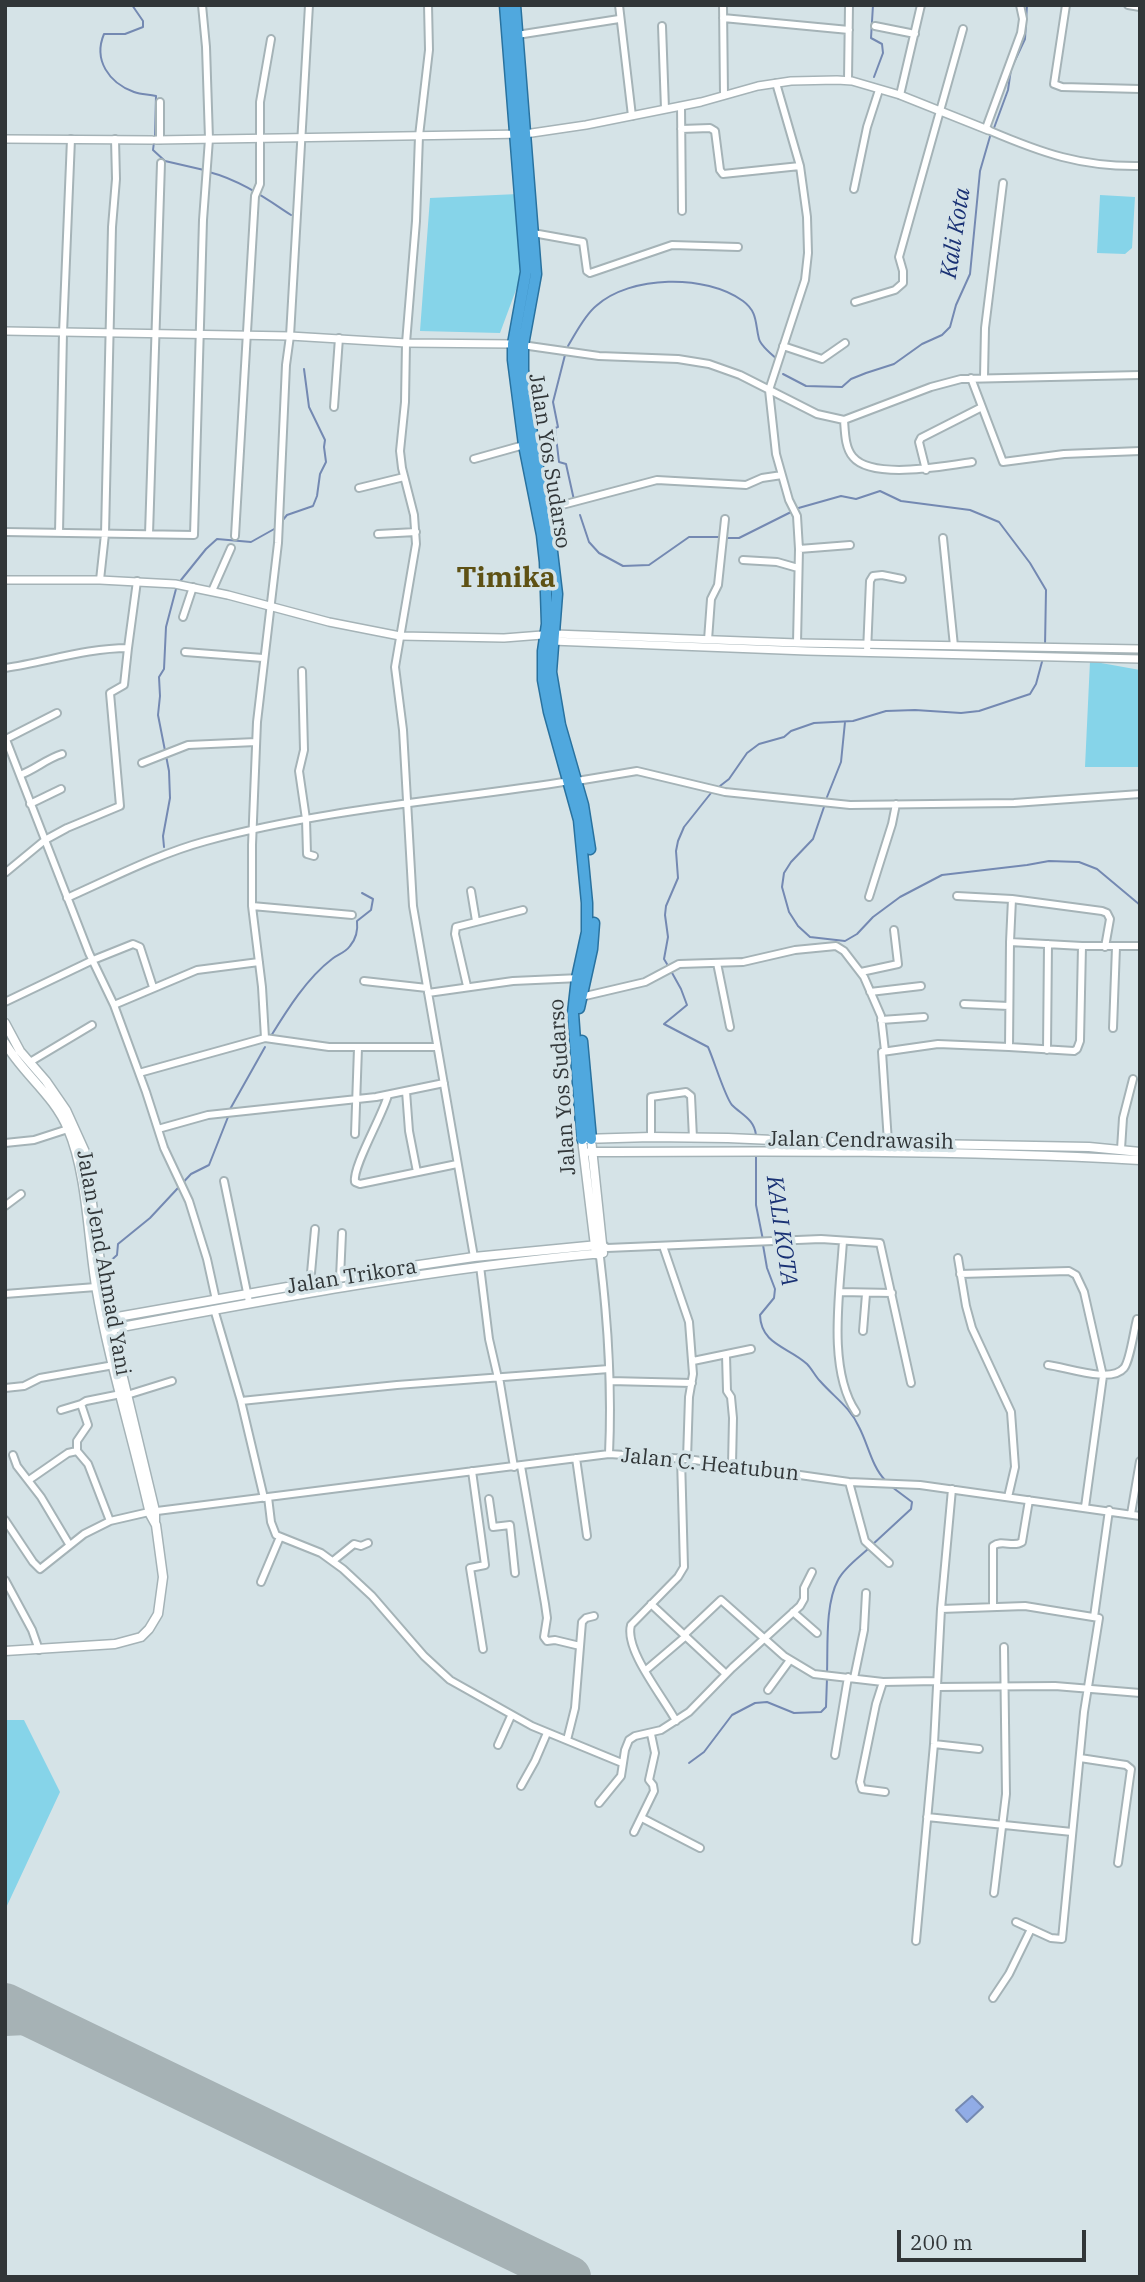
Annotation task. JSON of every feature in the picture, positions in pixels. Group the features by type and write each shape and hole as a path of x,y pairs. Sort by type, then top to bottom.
{"highway":[{"name":"Jalan Yos Sudarso","path":"505,5 533,233 536,284 518,345 547,509 556,594 547,637"},
{"name":"Jalan Yos Sudarso","path":"515,5 526,272 518,345 524,445 545,562 547,637 556,707 573,781 587,823 593,891 593,940 573,1013 587,1139"},
{"name":"Jalan Yos Sudarso","path":"581,978 579,1011 587,1139"}],"main road":[{"name":"Jalan Jend Ahmad Yani","path":"5,1023 17,1054 54,1104 68,1129 78,1161 96,1287 107,1319"},
{"name":"Jalan Jend Ahmad Yani","path":"5,1043 30,1062 46,1081 66,1110 85,1152 114,1365 124,1394"},
{"name":"Jalan Cendrawasih","path":"587,1139 711,1137 888,1142 1140,1160"},
{"path":"711,1137 712,1151"},
{"name":"Jalan Yos Sudarso","path":"587,1139 600,1250"},
{"path":"818,1142 818,1153"},
{"name":"Jalan Cendrawasih","path":"589,1152 818,1153 1121,1149 1140,1152"},
{"name":"Jalan Trikora","path":"107,1319 600,1250"},
{"name":"Jalan Trikora","path":"249,1298 340,1278 474,1257 600,1250"},
{"name":"Jalan Trikora","path":"109,1330 215,1304"},
{"name":"Jalan Jend Ahmad Yani","path":"5,1651 115,1644 141,1637 156,1620 162,1591 161,1552 109,1330"}],"street":[{"path":"5,532 194,535 203,219 209,139 202,5"},
{"path":"265,1038 251,906 256,742 279,522 286,365 290,336 309,5"},
{"path":"428,5 429,50 418,135 416,221 400,451 416,532 415,558 400,636 395,680 403,730 413,906 474,1257"},
{"path":"619,5 632,116"},
{"path":"723,5 724,96"},
{"path":"848,80 849,5"},
{"path":"900,95 921,5"},
{"path":"987,129 1021,33 1023,19 1020,5"},
{"path":"1066,5 1054,84 1062,87 1140,89"},
{"path":"1128,5 1140,7"},
{"path":"723,18 849,30"},
{"path":"517,35 619,19"},
{"path":"662,26 665,109"},
{"path":"875,26 915,34"},
{"path":"855,302 895,290 903,283 899,257 962,29"},
{"path":"235,536 256,196 260,184 260,102 271,39"},
{"path":"5,139 156,140 519,134 632,116 776,83 848,80 900,95 1056,157 1097,165 1140,166"},
{"path":"776,83 800,166 807,217 808,253 805,280 769,390 776,454 789,500 796,512 799,549 797,643"},
{"path":"854,189 878,90"},
{"path":"156,140 160,102"},
{"path":"681,106 682,211"},
{"path":"681,129 710,128 715,131 723,174 800,166"},
{"path":"59,533 71,139"},
{"path":"100,580 105,534 115,139"},
{"path":"149,534 161,163"},
{"path":"984,377 985,328 1003,183"},
{"path":"533,233 583,242 587,271 590,273 672,245 738,247"},
{"path":"5,331 290,336 406,343 518,345 599,356 692,360 724,368 817,414 844,420 931,387 971,377 1140,376"},
{"path":"334,407 339,338"},
{"path":"783,346 822,359 845,343"},
{"path":"971,377 1003,461 1064,454 1140,451"},
{"path":"926,470 920,439 982,407"},
{"path":"844,420 848,447 857,461 895,470 926,470 972,462"},
{"path":"474,459 524,445"},
{"path":"547,509 657,480 746,485 762,478 782,475"},
{"path":"359,488 404,477"},
{"path":"708,639 711,599 718,585 725,519"},
{"path":"378,534 416,532"},
{"path":"943,538 954,646"},
{"path":"799,549 850,545"},
{"path":"212,591 231,548"},
{"path":"743,560 777,562 798,568"},
{"path":"867,648 870,581 873,576 881,575 902,579"},
{"path":"5,580 137,581 193,587 329,622 400,636 708,639 867,648 954,646 1140,649"},
{"path":"5,873 45,840 120,806 110,693 124,685 137,581"},
{"path":"183,617 193,587"},
{"path":"547,637 1140,659"},
{"path":"5,668 97,650 128,648"},
{"path":"185,652 263,658"},
{"path":"302,671 304,750 299,771 306,819 307,854 314,856"},
{"path":"57,713 6,738 67,898 114,1005 158,1129 195,1219 272,1529 280,1537 333,1561 372,1597 441,1673 511,1716 622,1763"},
{"path":"142,763 188,745 256,742"},
{"path":"20,775 43,761 62,754"},
{"path":"67,898 188,846 253,830 306,819 637,771 725,792 850,805 1014,803 1140,794"},
{"path":"30,804 61,789"},
{"path":"869,897 896,804"},
{"path":"471,891 476,921"},
{"path":"957,896 1053,903 1107,913 1110,919 1105,947"},
{"path":"1009,1048 1012,899"},
{"path":"251,906 352,915"},
{"path":"467,986 455,929 523,910"},
{"path":"861,972 898,964 894,930"},
{"path":"1010,942 1140,946"},
{"path":"5,1002 133,944 138,945 153,987"},
{"path":"1047,1050 1048,944"},
{"path":"581,998 645,982 679,964 743,962 795,950 835,946 844,951 861,972 881,1020 885,1051"},
{"path":"888,1142 881,1056 885,1051 938,1044 1073,1051 1079,1046 1082,946"},
{"path":"1113,1028 1116,947"},
{"path":"114,1005 197,970 259,962"},
{"path":"717,963 730,1027"},
{"path":"364,981 427,990 581,978"},
{"path":"870,992 921,986"},
{"path":"964,1004 1009,1006"},
{"path":"881,1020 925,1017"},
{"path":"30,1062 92,1025"},
{"path":"139,1073 265,1038 329,1047 436,1047"},
{"path":"355,1134 358,1048"},
{"path":"1121,1149 1123,1118 1133,1079"},
{"path":"158,1129 208,1115 388,1095 444,1083"},
{"path":"406,1091 409,1131 417,1172"},
{"path":"651,1137 651,1097 686,1092 691,1097 693,1138"},
{"path":"388,1095 356,1170 355,1182 360,1184 457,1164"},
{"path":"5,1143 34,1140 68,1129"},
{"path":"224,1181 249,1298"},
{"path":"5,1206 21,1195"},
{"path":"310,1284 315,1229"},
{"path":"340,1278 342,1233"},
{"path":"609,1454 610,1381 600,1250 815,1240 880,1243 911,1383"},
{"path":"844,1241 838,1342 846,1397 856,1412"},
{"path":"663,1246 689,1322 693,1361 684,1459 684,1567 678,1577 631,1625 629,1633 635,1656 676,1721"},
{"path":"958,1258 972,1328 1011,1412 1015,1467 1008,1497"},
{"path":"480,1266 489,1339 545,1604 547,1618 544,1637 547,1641 555,1640 580,1646"},
{"path":"960,1274 1069,1271 1076,1275 1090,1310 1103,1376 1085,1507"},
{"path":"8,1294 96,1287"},
{"path":"840,1292 892,1293"},
{"path":"863,1331 866,1294"},
{"path":"1048,1366 1103,1376 1125,1368 1137,1319"},
{"path":"693,1361 751,1349"},
{"path":"726,1355 727,1391 731,1397 733,1418 732,1465"},
{"path":"5,1388 24,1386 40,1378 114,1365"},
{"path":"241,1401 397,1385 609,1369"},
{"path":"61,1410 86,1401 172,1381"},
{"path":"610,1381 692,1383"},
{"path":"82,1404 88,1425 78,1441 77,1451 88,1464 110,1521"},
{"path":"29,1480 68,1453 77,1451"},
{"name":"Jalan C. Heatubun","path":"5,1520 38,1569 49,1563 69,1544 110,1521 152,1512 609,1454 684,1459 849,1482 903,1483 1140,1516"},
{"path":"13,1455 17,1466 29,1480 69,1544"},
{"path":"576,1458 587,1536"},
{"path":"1131,1514 1140,1461"},
{"path":"471,1471 485,1565 470,1569 483,1649"},
{"path":"849,1482 865,1541 889,1563"},
{"path":"916,1941 934,1744 941,1609 952,1489"},
{"path":"489,1499 493,1527 510,1525 515,1573"},
{"path":"993,1606 993,1546 1000,1542 1022,1542 1028,1500"},
{"path":"1094,1617 1109,1510"},
{"path":"261,1582 280,1537"},
{"path":"333,1561 354,1544 361,1546 368,1543"},
{"path":"599,1803 621,1776 629,1740 635,1736 651,1734 676,1721 695,1706 803,1602 803,1592 812,1572"},
{"path":"5,1580 32,1629 39,1650"},
{"path":"835,1755 864,1630 866,1593"},
{"path":"646,1671 721,1600 763,1639 814,1674 883,1682 1088,1688 1140,1693"},
{"path":"652,1604 726,1674"},
{"path":"941,1609 1026,1606 1098,1618 1080,1758 1062,1939 1057,1940 1016,1922"},
{"path":"793,1612 817,1633"},
{"path":"567,1740 575,1708 582,1622 594,1616"},
{"path":"994,1893 1007,1776 1004,1647"},
{"path":"768,1690 790,1660"},
{"path":"883,1682 860,1782 862,1789 885,1792"},
{"path":"498,1745 511,1716"},
{"path":"521,1786 536,1761 547,1733"},
{"path":"634,1832 654,1791 649,1780 655,1753 651,1734"},
{"path":"934,1744 979,1749"},
{"path":"1080,1758 1126,1765 1131,1769 1118,1863"},
{"path":"927,1817 1003,1827 1072,1832"},
{"path":"642,1818 699,1848"},
{"path":"993,1997 1009,1974 1031,1929"}],"shaded area":[{"path":"518,194 523,271 500,333 420,331 430,198"},
{"path":"1100,195 1135,197 1132,248 1125,254 1097,253"},
{"path":"1090,661 1140,670 1140,767 1085,767"},
{"path":"5,1720 24,1720 60,1792 5,1910"},
{"path":"972,2096 983,2107 967,2122 956,2110"}],"waterway":[{"path":"132,5 143,21 143,27 125,34 104,34 101,44 102,61 117,83 134,92 156,96 155,137"},
{"path":"873,5 871,38 882,44 883,53 874,77"},
{"name":"Kali Kota","path":"994,128 1008,90 1011,69 1025,39 1027,5"},
{"name":"Kali Kota","path":"783,374 806,386 842,387 851,379 894,364 922,344 942,335 950,327 956,305 970,274 980,171 991,133"},
{"path":"154,142 153,150 165,161 204,170"},
{"path":"209,172 242,185 291,215"},
{"name":"KALI KOTA","path":"568,346 588,315 611,296 628,288 648,284 689,283 727,292 748,305 754,314 760,342 777,359"},
{"name":"KALI KOTA","path":"565,355 553,402 558,427 555,428 559,462 566,464 574,500"},
{"path":"282,521 287,515 313,506 320,474 326,462 325,440 309,407 304,369"},
{"name":"KALI KOTA","path":"795,509 841,496 856,499 880,491 901,501 970,510 999,522 1030,563 1046,590 1045,646"},
{"name":"KALI KOTA","path":"726,538 739,538 791,512"},
{"name":"KALI KOTA","path":"580,515 589,542 599,553 623,566 649,565 689,537 720,537"},
{"path":"181,580 217,539 251,542 276,528"},
{"path":"164,847 163,836 170,798 169,771 158,715 159,677 164,669 166,627 176,589"},
{"name":"KALI KOTA","path":"720,786 729,779 747,753 759,744 784,737 791,731 814,723 853,721 886,711 979,711 1030,694 1036,684 1043,658"},
{"path":"827,797 841,762 845,722"},
{"name":"KALI KOTA","path":"667,964 664,959 668,937 665,915 678,878 678,841 684,827 711,793"},
{"path":"824,807 813,839 791,862 784,873 782,887 789,912 798,926 810,937 845,941 900,897 942,875 1049,861 1079,862 1097,869 1140,905"},
{"path":"271,1036 314,975 352,943 357,921 371,910 373,899 362,893"},
{"name":"KALI KOTA","path":"671,971 687,1005 664,1024 708,1047 729,1101 750,1121 756,1135"},
{"path":"229,1111 265,1047"},
{"path":"105,1266 117,1255 118,1244 150,1218 191,1174 209,1165 228,1117"},
{"name":"KALI KOTA","path":"756,1155 756,1205 763,1240"},
{"name":"KALI KOTA","path":"763,1245 767,1268 775,1289 774,1298 760,1315 765,1333 807,1364 846,1408 855,1420 873,1462 885,1480"},
{"name":"KALI KOTA","path":"872,1545 911,1509 912,1502 892,1487"},
{"name":"KALI KOTA","path":"827,1673 828,1625 834,1590 844,1571 868,1549"},
{"name":"KALI KOTA","path":"689,1763 704,1752 732,1715 755,1703 767,1702 794,1713 821,1712 826,1707 827,1678"}],"taxiway":[{"path":"5,2027 48,2025"}],"runway":[{"path":"5,2004 570,2277"}],"district":[{"name":"Timika","path":"506,579"}]}
